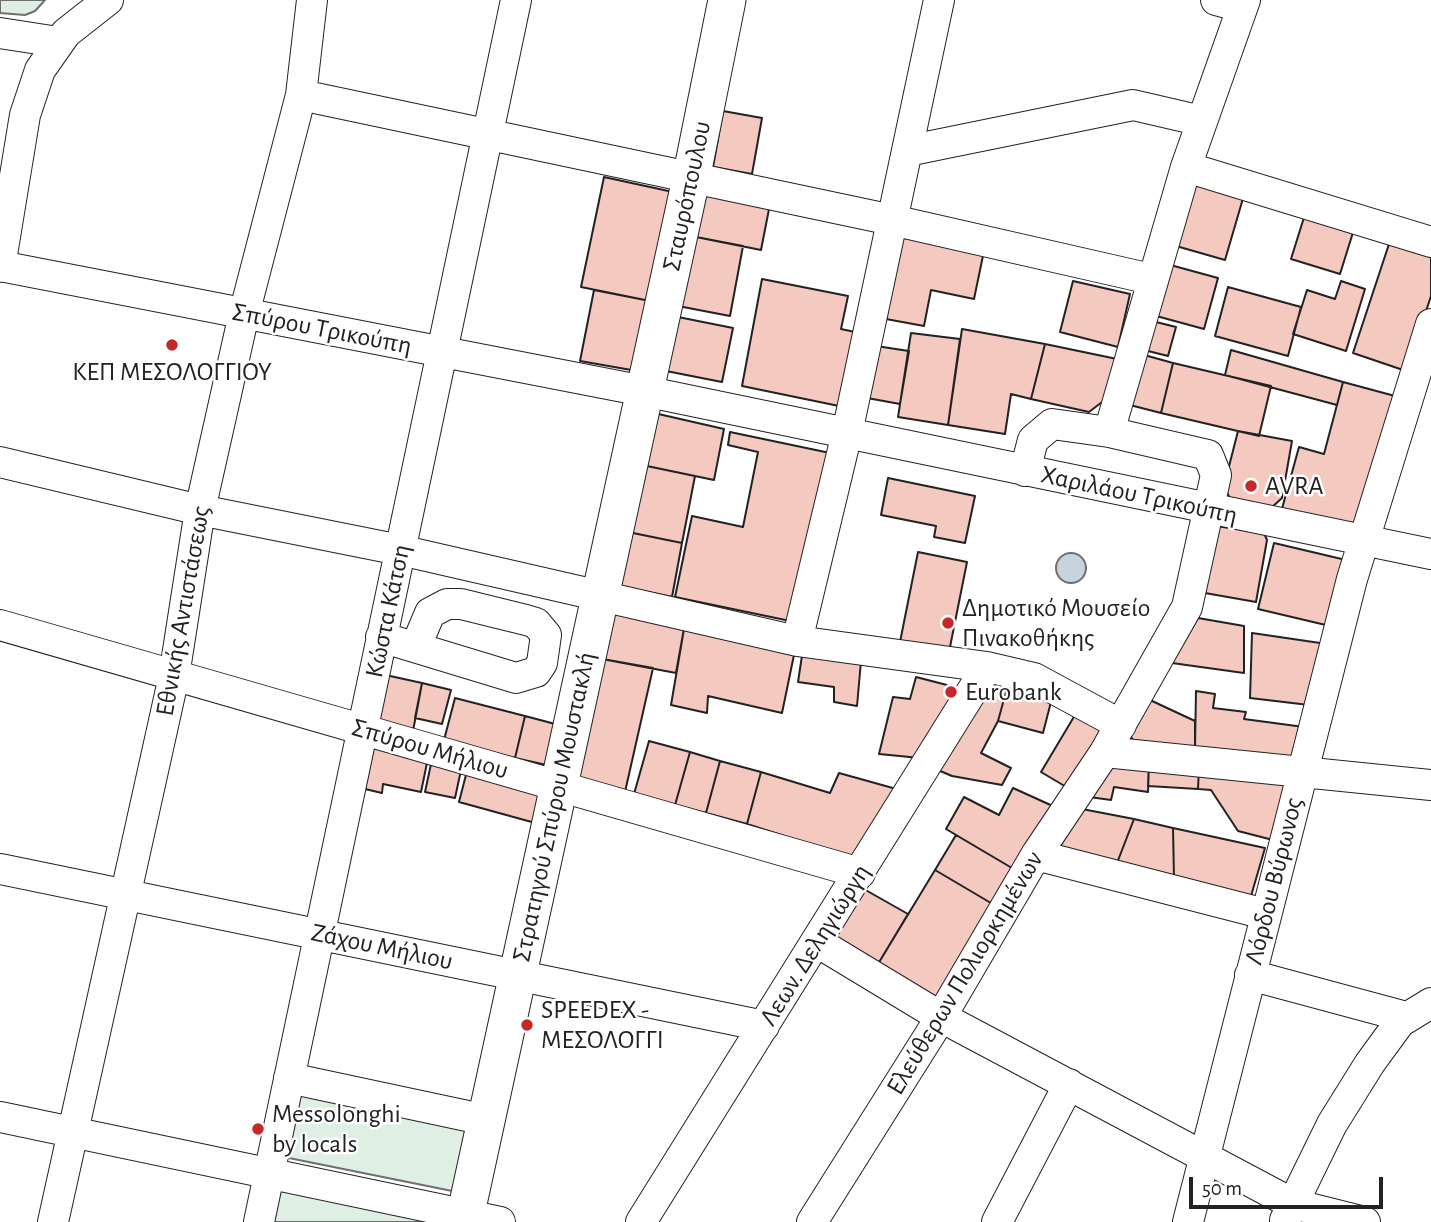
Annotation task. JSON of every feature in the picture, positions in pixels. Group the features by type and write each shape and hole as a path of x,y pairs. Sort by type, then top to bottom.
{"main road":[{"name":"Σταυρόπουλου","path":"644,391 727,0"},
{"name":"Στρατηγού Σπύρου Μουστακλή","path":"476,1220 486,1120 644,391"}],"street":[{"path":"62,38 71,0"},
{"path":"0,268 25,115 40,70 62,38 108,0"},
{"name":"Εθνικής Αντιστάσεως","path":"53,1222 174,676 200,510 244,314 301,95 312,0"},
{"name":"Κώστα Κάτση","path":"259,1222 516,0"},
{"path":"797,641 847,433 939,0"},
{"path":"1025,471 1033,440 1052,424 1109,432 1151,279 1202,121 1234,2"},
{"path":"0,33 62,38"},
{"path":"301,95 892,220 1151,279"},
{"path":"907,151 1133,104 1202,121"},
{"path":"1186,167 1431,242"},
{"name":"Σπύρου Τρικούπη","path":"0,268 644,391 847,433"},
{"name":"Λόρδου Βύρωνος","path":"1188,1222 1207,1157 1301,772 1363,541 1431,324"},
{"name":"Ελεύθερων Πολιορκημένων","path":"812,1222 941,1017 1036,855 1105,752 1187,607 1216,475 1208,455 1109,432"},
{"name":"Χαριλάου Τρικούπη","path":"847,433 1431,554"},
{"path":"0,462 200,510 401,550 599,598 797,641 987,667 1034,678 1121,725"},
{"name":"Σπύρου Μήλιου","path":"0,625 860,873"},
{"path":"381,636 416,646"},
{"name":"Λεων. Δεληγιώργη","path":"641,1222 987,667"},
{"path":"1105,752 1431,785"},
{"path":"1036,855 1265,914"},
{"name":"Ζάχου Μήλιου","path":"0,869 764,1026"},
{"path":"817,942 941,1017 1207,1157 1288,1213 1365,1222"},
{"path":"1250,975 1418,1010"},
{"path":"1288,1213 1332,1124 1395,1027 1418,1010"},
{"path":"289,1078 486,1120"},
{"path":"997,1222 1069,1084"},
{"path":"0,1116 476,1220"}],"green space":[{"path":"0,0 45,0 35,11 25,15 0,13"},
{"path":"298,1092 476,1129 462,1193 284,1157"},
{"path":"276,1188 444,1222 269,1222"}],"shaded area":[{"path":"1071,553 1082,557 1086,568 1082,579 1071,583 1060,579 1056,568 1060,557"}],"building":[{"path":"723,111 762,118 752,174 713,167"},
{"path":"604,177 673,192 650,301 581,287"},
{"path":"1194,182 1244,195 1225,260 1176,246"},
{"path":"700,189 770,204 761,250 691,236"},
{"path":"1306,211 1355,226 1340,274 1291,259"},
{"path":"903,235 984,251 974,299 931,290 924,326 886,319"},
{"path":"691,236 743,246 730,316 678,306"},
{"path":"1389,244 1431,257 1431,296 1406,371 1353,353"},
{"path":"1163,263 1218,278 1204,329 1149,314"},
{"path":"762,279 848,296 841,329 855,332 839,406 742,386"},
{"path":"1073,281 1130,294 1118,347 1060,332"},
{"path":"1341,281 1365,289 1346,351 1293,334 1307,290 1335,299"},
{"path":"1228,287 1301,307 1288,356 1215,336"},
{"path":"594,290 650,301 637,371 580,361"},
{"path":"678,317 733,328 722,382 666,371"},
{"path":"1148,320 1176,327 1168,356 1140,349"},
{"path":"962,329 1045,344 1031,399 1011,394 1005,434 948,425"},
{"path":"911,333 960,339 948,425 898,417"},
{"path":"1045,344 1117,359 1106,399 1089,412 1031,399"},
{"path":"876,346 909,351 900,404 867,398"},
{"path":"1231,350 1343,382 1337,405 1225,375"},
{"path":"1137,353 1173,363 1161,413 1122,403"},
{"path":"1173,363 1271,386 1259,436 1161,413"},
{"path":"1343,382 1395,396 1358,536 1280,516 1299,447 1324,454"},
{"path":"654,413 724,429 714,480 642,465"},
{"path":"1238,431 1292,441 1282,498 1270,509 1231,501 1224,486"},
{"path":"730,432 830,453 795,622 675,597 692,516 743,527 758,452 728,445"},
{"path":"642,465 695,476 682,543 628,532"},
{"path":"888,478 975,496 965,543 934,537 936,526 881,515"},
{"path":"1216,526 1264,533 1267,540 1256,602 1205,593"},
{"path":"628,532 682,543 672,597 617,586"},
{"path":"1274,543 1346,560 1330,626 1258,609"},
{"path":"918,552 967,562 948,657 899,647"},
{"path":"609,608 685,623 676,673 597,658"},
{"path":"1198,618 1244,626 1244,673 1172,663"},
{"path":"685,623 795,650 782,713 708,696 707,713 671,705"},
{"path":"1252,633 1327,644 1309,705 1250,698"},
{"path":"803,649 861,661 857,706 834,702 834,687 798,682"},
{"path":"597,658 653,668 625,792 569,777"},
{"path":"381,674 422,683 413,731 371,722"},
{"path":"916,677 947,685 956,700 920,758 879,754 893,697 910,699"},
{"path":"986,677 1009,681 998,721 981,753 1011,768 1002,785 952,776 933,768"},
{"path":"1009,681 1053,694 1043,733 998,721"},
{"path":"422,683 451,690 442,724 415,718"},
{"path":"1196,691 1215,694 1213,708 1246,712 1244,719 1304,727 1295,759 1195,748"},
{"path":"455,698 525,716 515,758 444,740"},
{"path":"1150,700 1195,721 1195,748 1133,740 1130,735"},
{"path":"1078,710 1110,729 1073,791 1041,772"},
{"path":"525,716 559,725 551,766 515,758"},
{"path":"649,741 690,752 675,805 634,794"},
{"path":"374,746 428,758 421,792 383,784 382,793 365,789"},
{"path":"690,752 720,761 706,813 675,805"},
{"path":"1108,758 1149,762 1148,792 1114,787 1111,800 1082,796"},
{"path":"720,761 761,772 747,824 706,813"},
{"path":"1149,762 1199,767 1198,789 1148,786"},
{"path":"431,764 461,770 455,798 425,792"},
{"path":"468,767 548,789 539,824 459,802"},
{"path":"1199,767 1288,777 1273,840 1238,831 1211,790 1198,789"},
{"path":"761,772 830,793 839,773 900,790 856,859 747,824"},
{"path":"1013,788 1055,807 1017,871 946,829 964,797 999,815"},
{"path":"1082,809 1134,819 1117,863 1058,850"},
{"path":"1134,819 1173,828 1174,878 1117,863"},
{"path":"1173,828 1265,848 1251,896 1174,878"},
{"path":"956,835 1017,871 996,906 935,870"},
{"path":"935,870 996,906 940,1001 878,964"},
{"path":"862,888 908,914 878,964 830,939"}],"place":[{"name":"ΚΕΠ ΜΕΣΟΛΟΓΓΙΟΥ","path":"172,345"},
{"name":"AVRA","path":"1251,486"},
{"name":"Δημοτικό Μουσείο Πινακοθήκης","path":"948,623"},
{"name":"Eurobank","path":"951,692"},
{"name":"SPEEDEX - ΜΕΣΟΛΟΓΓΙ","path":"527,1025"},
{"name":"Messolonghi by locals","path":"258,1129"}]}
